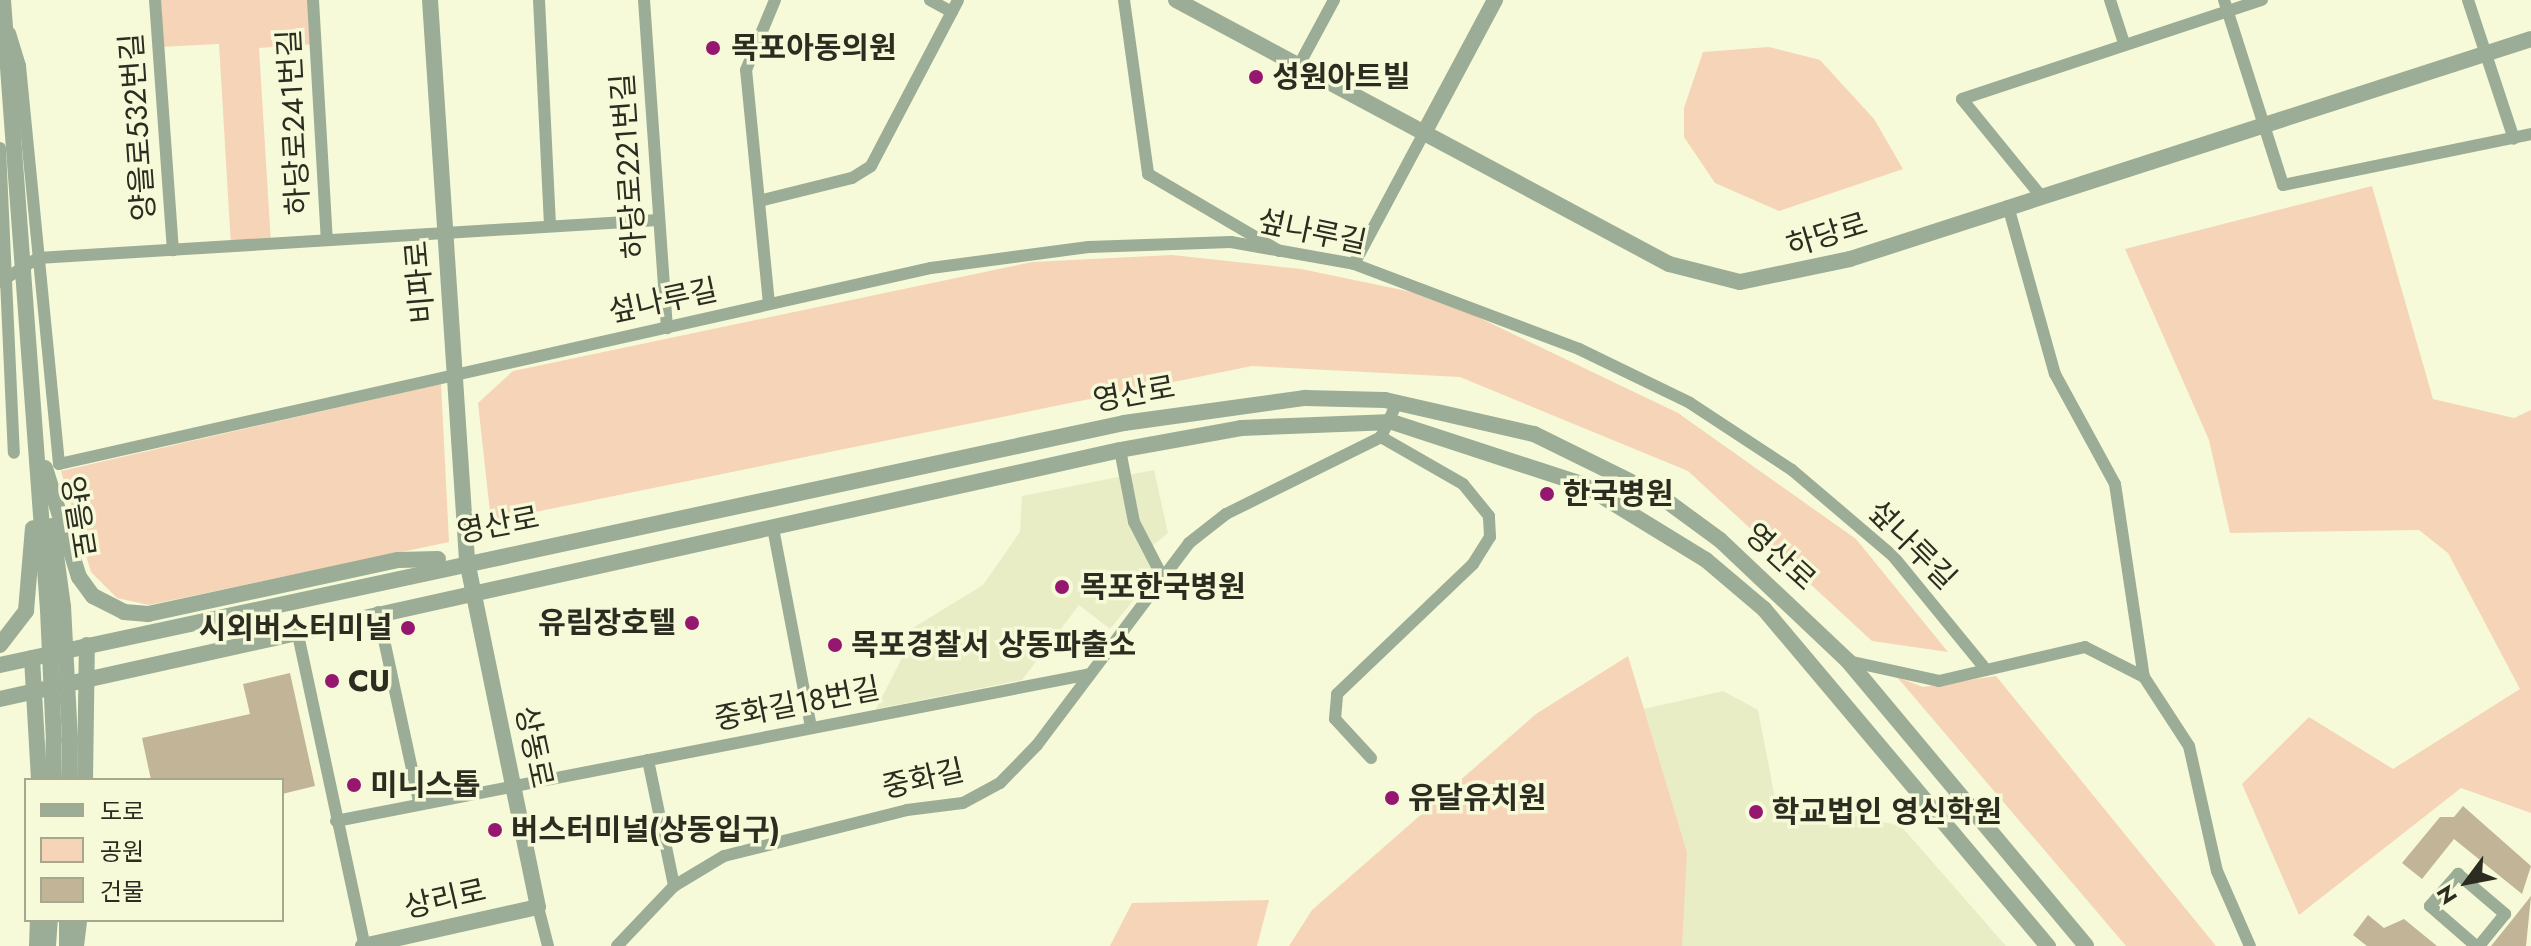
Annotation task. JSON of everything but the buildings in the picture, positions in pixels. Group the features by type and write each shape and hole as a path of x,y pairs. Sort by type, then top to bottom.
{"street":[{"name":"양을로532번길","path":"155,0 173,250"},
{"name":"하당로241번길","path":"313,0 327,240"},
{"name":"비파로","path":"430,0 467,560"},
{"path":"539,0 550,226"},
{"name":"하당로221번길","path":"644,0 667,328"},
{"path":"769,304 746,70 775,0"},
{"path":"759,201 852,178 871,166 955,6 930,0"},
{"path":"1124,0 1148,174 1282,253"},
{"name":"하당로","path":"1176,0 1669,264 1717,280 1787,278 2263,121 2531,39"},
{"path":"1299,65 1334,0"},
{"path":"1354,264 1495,0"},
{"path":"2110,0 2124,43"},
{"path":"2041,196 1962,99 2226,5 2262,0"},
{"path":"2468,0 2514,139"},
{"path":"2226,5 2283,185 2531,134"},
{"path":"4,7 20,66 38,258"},
{"name":"양을로","path":"4,7 7,44 8,279 37,438 56,608 62,740"},
{"path":"0,80 7,44"},
{"path":"0,148 8,279 7,454"},
{"path":"2008,206 2055,374 2115,484 2144,677 2189,746 2217,871 2250,946"},
{"path":"8,279 38,258 658,220"},
{"name":"섶나루길","path":"38,258 59,464 455,372 931,268 1089,247 1231,242 1354,264 1579,349 1733,430 1893,556 1983,666"},
{"name":"영산로","path":"0,665 467,560 1124,423 1305,398 1397,403 1534,434 1660,496 1720,540 1848,661 2086,946"},
{"name":"중화길","path":"617,946 674,886 762,843 963,803 1014,773 1161,574 1218,519 1381,437 1392,422 1397,403"},
{"name":"영산로","path":"0,699 471,591 773,528 1120,450 1241,428 1392,422 1582,484 1706,560 1775,621 2048,946"},
{"path":"1371,758 1335,719 1337,694 1473,564 1490,537 1489,516 1463,484 1381,437"},
{"path":"37,438 79,577 93,596 124,612 148,614 398,560 467,560"},
{"path":"0,645 22,621 30,598 37,438"},
{"path":"0,448 7,454"},
{"path":"1120,450 1134,522 1161,574"},
{"path":"773,528 811,727"},
{"name":"상동로","path":"467,560 471,591 548,946"},
{"path":"378,612 419,801"},
{"path":"297,630 364,946"},
{"path":"85,778 87,645"},
{"path":"1848,661 1907,668 1926,681 1983,666 2085,647 2144,677"},
{"path":"32,658 39,778"},
{"name":"중화길18번길","path":"336,821 419,801 514,786 1090,674"},
{"path":"53,778 62,740"},
{"path":"62,740 69,778"},
{"path":"648,760 674,886"},
{"path":"2458,874 2505,914 2477,946 2430,906 2458,874"},
{"name":"상리로","path":"364,946 538,907"},
{"path":"37,946 38,922"},
{"path":"48,946 50,922"},
{"path":"67,922 67,946"},
{"path":"76,946 79,922"}],"shaded area":[{"name":"목포한국병원","path":"1154,470 1168,533 1151,547 1163,564 1110,629 1079,605 1022,680 876,709 906,650 908,631 983,585 1020,532 1022,496"},
{"name":"학교법인 영신학원","path":"1723,691 1758,710 1775,798 1901,826 2006,946 1670,946 1687,852 1644,709"}],"green space":[{"path":"155,0 313,0 315,44 259,48 271,244 231,246 219,44 158,47"},
{"path":"1769,47 1820,60 1874,119 1903,169 1779,211 1715,183 1684,137 1684,108 1703,52"},
{"path":"2372,186 2433,399 2514,418 2531,410 2531,813 2461,788 2299,915 2242,784 2309,717 2393,769 2520,689 2448,553 2419,530 2230,533 2209,440 2125,249"},
{"path":"1172,255 1301,269 1436,297 1678,413 1856,539 1948,652 1872,641 1688,471 1460,377 1252,366 491,521 478,403 513,371 1032,262"},
{"path":"441,384 449,542 149,605 117,598 91,572 61,471"},
{"path":"1628,656 1687,852 1682,946 1289,946 1312,910 1536,714"},
{"path":"1996,676 2216,946 2126,946 1897,677 1923,687"},
{"path":"1269,900 1257,946 1110,946 1132,903"}],"place":[{"name":"목포아동의원","path":"713,48"},
{"name":"성원아트빌","path":"1256,77"},
{"name":"한국병원","path":"1547,494"},
{"name":"목포한국병원","path":"1062,587"},
{"name":"유림장호텔","path":"692,623"},
{"name":"시외버스터미널","path":"408,628"},
{"name":"목포경찰서 상동파출소","path":"835,645"},
{"name":"CU","path":"332,681"},
{"name":"미니스톱","path":"354,785"},
{"name":"유달유치원","path":"1392,798"},
{"name":"학교법인 영신학원","path":"1756,812"},
{"name":"버스터미널(상동입구)","path":"495,830"}]}
